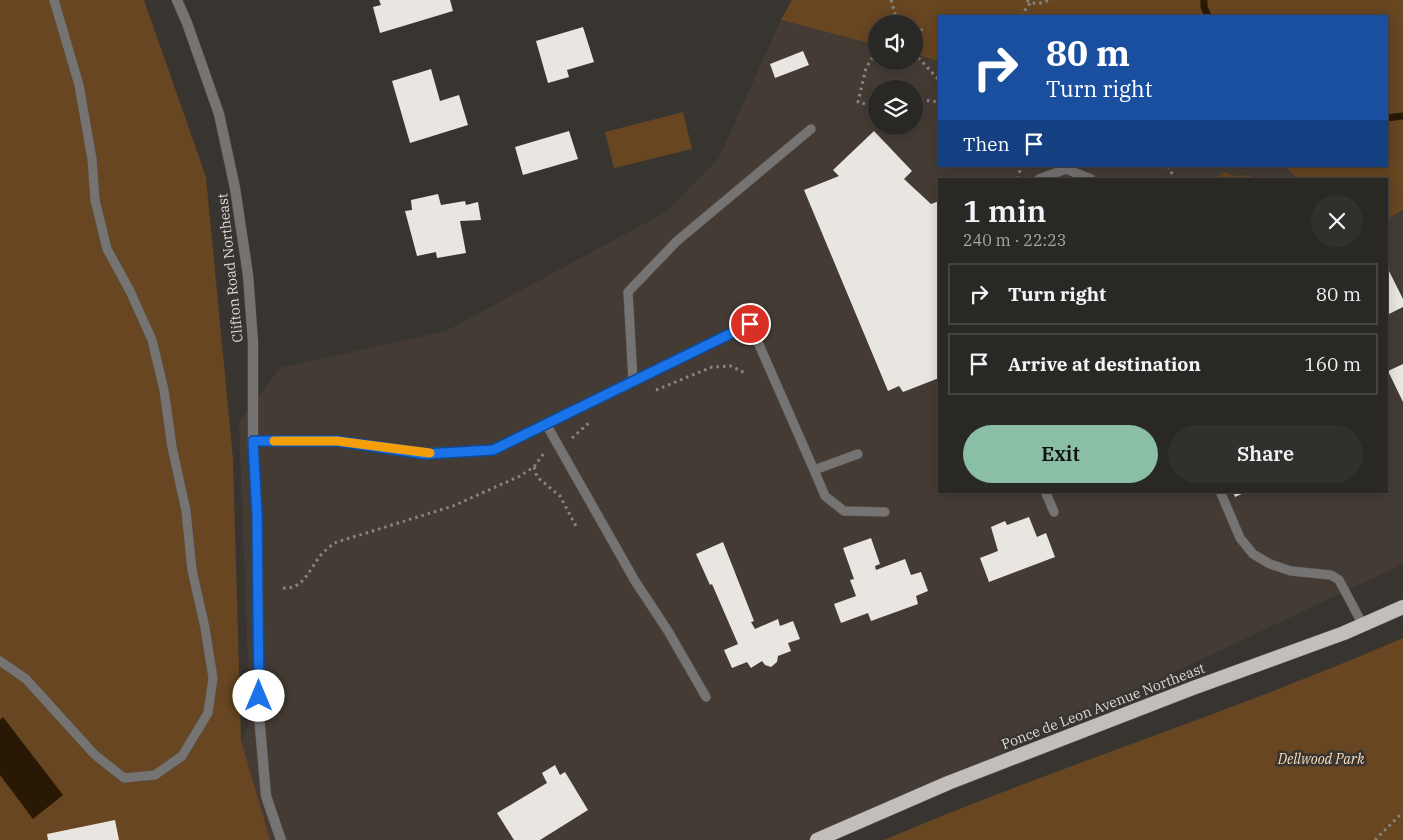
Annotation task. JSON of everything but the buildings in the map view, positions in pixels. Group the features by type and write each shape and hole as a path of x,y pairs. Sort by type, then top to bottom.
{"highway":[{"name":"Ponce de Leon Avenue Northeast","path":"816,840 948,783 1363,625 1403,607"}],"street":[{"name":"Clifton Road Northeast","path":"176,0 187,23 219,114 235,188 248,275 252,332 253,441 257,513 259,715 266,796 281,840"}],"lane":[{"path":"0,661 26,678 94,754 124,778 155,775 182,756 208,713 213,678 205,628 192,570 186,511 172,447 164,390 152,340 130,292 107,249 95,200 92,159 79,85 54,0"},
{"path":"633,381 628,292 677,241 811,129"},
{"path":"1042,178 1066,169 1088,178"},
{"path":"253,441 337,441 425,454 493,450 750,324 825,496 844,510 885,512"},
{"path":"546,424 635,581 668,631 706,696"},
{"path":"814,470 858,454"},
{"path":"1046,493 1054,512"},
{"path":"1221,493 1240,538 1253,554 1270,564 1292,571 1331,575 1339,580 1363,625"}],"path":[{"path":"891,0 895,15"},
{"path":"1022,15 1028,1 1044,3 1048,0"},
{"path":"923,63 938,79"},
{"path":"868,65 858,102 868,105"},
{"path":"923,100 938,102"},
{"path":"647,393 712,367 732,366 745,373"},
{"path":"283,588 290,589 303,582 321,555 334,543 453,506 520,476 534,467 544,453 575,437 598,417"},
{"path":"534,467 536,477 560,496 577,528"},
{"path":"1375,840 1403,812"}],"shaded area":[{"path":"781,20 868,43 868,70 923,70 923,57 938,61 938,167 1286,167 1296,178 938,178 938,493 1388,493 1388,219 1403,210 1403,564 819,840 0,840 0,692 225,792 250,719 239,422 280,368 446,331 666,212 719,158"},
{"path":"3,717 63,795 33,819 0,775 0,720"}],"green space":[{"path":"0,0 144,0 206,177 233,459 241,740 270,840 0,840"},
{"path":"792,0 1403,0 1403,210 1388,219 1388,178 1296,178 1286,167 1388,167 1388,15 938,15 938,61 923,57 923,15 868,15 868,43 781,20"},
{"path":"683,112 692,149 614,168 605,132"},
{"path":"1224,172 1235,176 1250,175 1252,178 1210,178 1217,177"},
{"name":"Dellwood Park","path":"1403,638 1403,840 884,840 1013,788 1274,691"}],"waterway":[{"path":"1204,0 1204,7 1208,15"},
{"path":"1388,118 1403,116"}],"slow traffic":[{"path":"274,441 337,441 425,454 430,453"}],"route":[{"path":"259,696 257,513 253,441 337,441 425,454 493,450 750,324"}]}
